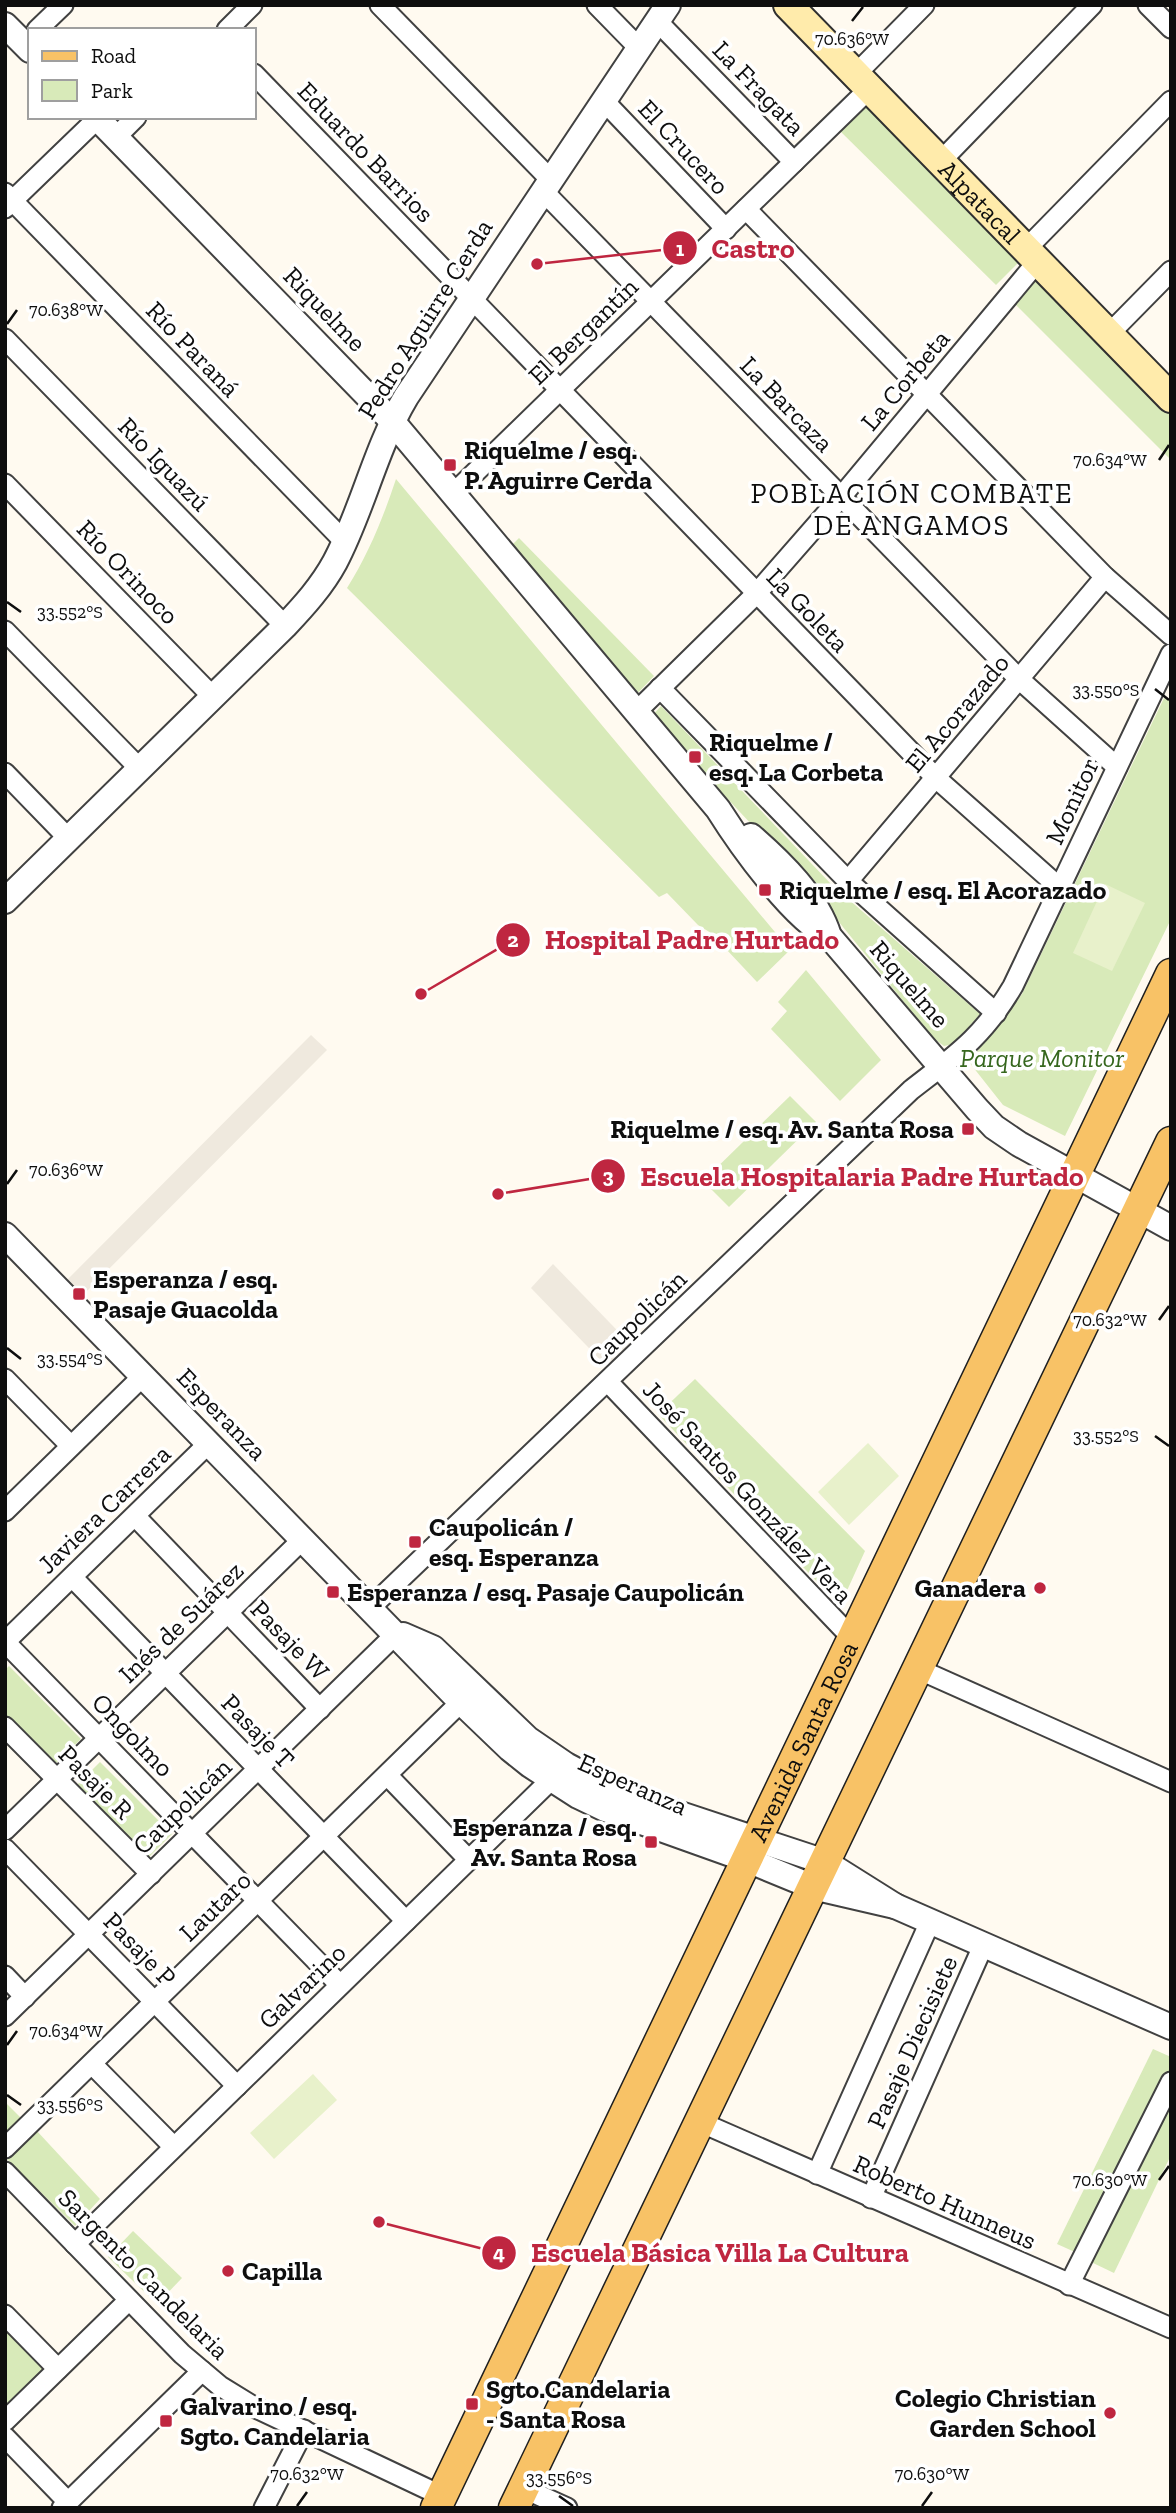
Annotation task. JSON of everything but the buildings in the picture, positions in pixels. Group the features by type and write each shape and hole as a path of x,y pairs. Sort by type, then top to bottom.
{"main road":[{"name":"Alpatacal","path":"788,5 1171,398"},
{"name":"Avenida Santa Rosa","path":"439,2502 1171,974"},
{"path":"519,2498 1171,1142"}],"street":[{"path":"41,28 63,5"},
{"path":"229,28 253,5"},
{"name":"La Barcaza","path":"380,5 651,302 1019,680 1117,767"},
{"path":"597,5 639,48"},
{"name":"El Bergantín","path":"453,494 794,162 924,5"},
{"path":"940,162 1092,5"},
{"path":"1148,5 1171,28"},
{"name":"Pedro Aguirre Cerda","path":"5,901 285,626 318,588 344,541 392,421 470,298 662,13"},
{"name":"La Fragata","path":"662,13 794,162"},
{"path":"5,25 28,39"},
{"name":"Eduardo Barrios","path":"256,76 470,298"},
{"name":"El Crucero","path":"604,100 726,229"},
{"name":"La Corbeta","path":"636,712 756,594 841,497 927,394 1032,255 1171,101"},
{"path":"8,201 95,119"},
{"name":"Riquelme","path":"97,119 392,421 718,809 753,859 810,925 830,936 994,1126 1019,1144 1171,1228"},
{"path":"115,138 134,119"},
{"name":"Río Paraná","path":"8,201 344,541"},
{"name":"El Crucero","path":"746,209 1105,577 1171,635"},
{"path":"1109,334 1171,271"},
{"name":"La Goleta","path":"470,298 936,778 1060,888"},
{"name":"Río Iguazú","path":"5,339 285,626"},
{"name":"Río Orinoco","path":"5,484 213,697"},
{"name":"El Acorazado","path":"848,881 1105,577"},
{"path":"5,631 140,769"},
{"name":"Monitor","path":"941,1067 984,1030 1013,986 1171,654"},
{"name":"Riquelme","path":"660,688 848,881 996,1013"},
{"path":"5,773 69,839"},
{"name":"Caupolicán","path":"370,1608 911,1090 941,1067"},
{"name":"Esperanza","path":"6,1236 510,1749 559,1772 631,1797 750,1849 895,1906 1171,2027"},
{"path":"6,1508 143,1376"},
{"path":"5,1379 71,1446"},
{"name":"José Santos González Vera","path":"608,1382 852,1638"},
{"name":"Javiera Carrera","path":"5,1642 209,1443"},
{"name":"Pasaje W","path":"135,1516 320,1709"},
{"name":"Inés de Suárez","path":"5,1830 303,1539"},
{"name":"Pasaje T","path":"72,1577 407,1921"},
{"name":"Caupolicán","path":"5,2016 396,1634"},
{"name":"Esperanza","path":"396,1634 410,1637 433,1648 559,1772"},
{"name":"Ongolmo","path":"5,1642 340,1985"},
{"path":"918,1669 1171,1782"},
{"name":"Lautaro","path":"5,2148 461,1702"},
{"name":"Pasaje R","path":"5,1727 151,1874"},
{"name":"Galvarino","path":"75,2244 559,1772"},
{"path":"387,1775 469,1860"},
{"name":"Pasaje P","path":"5,1849 237,2086"},
{"path":"817,2174 930,1922"},
{"name":"Pasaje Diecisiete","path":"871,2198 983,1946"},
{"path":"5,1976 25,1997"},
{"path":"92,2064 174,2147"},
{"path":"1069,2285 1171,2082"},
{"name":"Roberto Hunneus","path":"700,2122 1171,2328"},
{"name":"Sargento Candelaria","path":"5,2172 202,2371 236,2396 439,2502"},
{"path":"5,2421 129,2300"},
{"path":"5,2315 58,2369"},
{"path":"5,2437 65,2505 202,2371"},
{"path":"264,2508 304,2430"},
{"path":"519,2498 568,2508"}],"green space":[{"path":"864,102 1022,259 996,285 838,129"},
{"path":"1030,271 1171,413 1171,460 1010,299"},
{"path":"396,479 790,950 757,982 711,933 698,925 667,893 659,897 347,588 375,535"},
{"path":"519,538 654,676 634,697 510,547"},
{"name":"Parque Monitor","path":"1164,698 1171,701 1171,919 1065,1136 1003,1105 969,1062 1022,994"},
{"path":"661,706 831,884 980,1014 954,1044 944,1046 933,1038 813,890 651,717"},
{"path":"1105,884 1145,903 1112,971 1073,953"},
{"path":"806,970 881,1060 840,1101 771,1029 787,1011 778,1002"},
{"path":"790,1096 816,1122 729,1207 703,1181"},
{"path":"695,1379 865,1551 840,1606 658,1414"},
{"path":"868,1443 899,1476 849,1525 818,1492"},
{"path":"9,1666 81,1739 52,1767 5,1720 5,1670"},
{"path":"100,1762 172,1834 143,1863 71,1791"},
{"path":"1153,2049 1171,2057 1171,2071 1077,2253 1057,2244"},
{"path":"313,2074 337,2100 274,2159 250,2133"},
{"path":"5,2102 21,2118 5,2134"},
{"path":"1171,2104 1171,2155 1114,2273 1091,2262"},
{"path":"36,2130 100,2199 75,2226 7,2159"},
{"path":"133,2231 182,2278 157,2304 108,2257"},
{"path":"5,2329 44,2369 5,2406"}],"shaded area":[{"path":"311,1035 327,1050 74,1304 58,1289"},
{"path":"553,1264 639,1353 615,1375 531,1288"}],"place":[{"name":"Castro","path":"537,264"},
{"name":"Riquelme / esq. P. Aguirre Cerda","path":"450,465"},
{"name":"Riquelme / esq. La Corbeta","path":"695,757"},
{"name":"Riquelme / esq. El Acorazado","path":"765,890"},
{"name":"Hospital Padre Hurtado","path":"421,994"},
{"name":"Riquelme / esq. Av. Santa Rosa","path":"968,1129"},
{"name":"Escuela Hospitalaria Padre Hurtado","path":"498,1194"},
{"name":"Esperanza / esq. Pasaje Guacolda","path":"79,1294"},
{"name":"Caupolicán / esq. Esperanza","path":"415,1542"},
{"name":"Ganadera","path":"1040,1588"},
{"name":"Esperanza / esq. Pasaje Caupolicán","path":"333,1592"},
{"name":"Esperanza / esq. Av. Santa Rosa","path":"651,1842"},
{"name":"Escuela Básica Villa La Cultura","path":"379,2222"},
{"name":"Capilla","path":"228,2271"},
{"name":"Sgto.Candelaria - Santa Rosa","path":"472,2404"},
{"name":"Colegio Christian Garden School","path":"1110,2413"},
{"name":"Galvarino / esq. Sgto. Candelaria","path":"166,2421"}],"district":[{"name":"POBLACIÓN COMBATE DE ANGAMOS","path":"912,509"}]}
